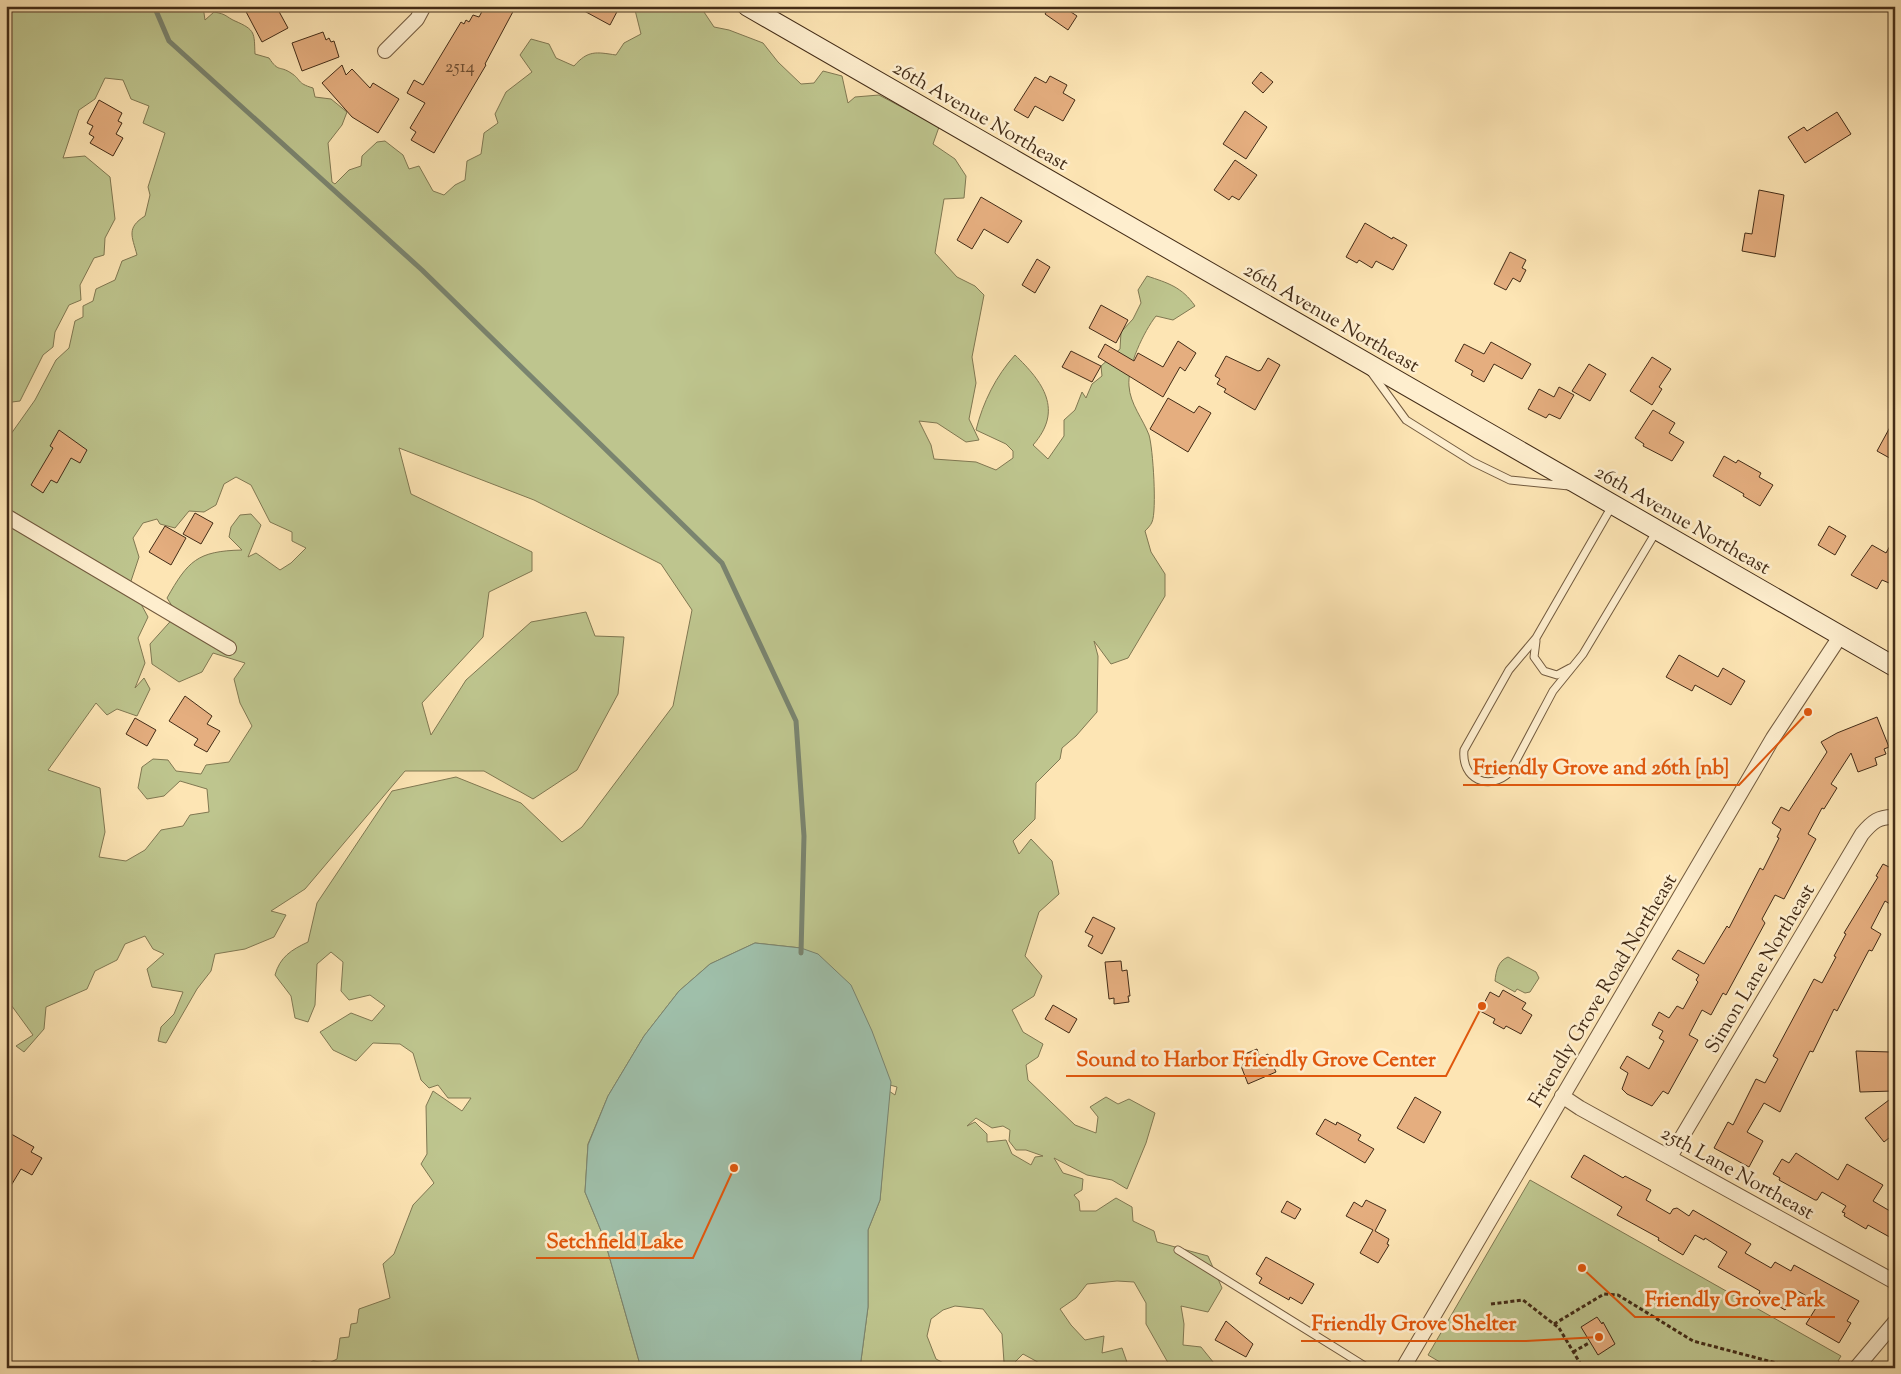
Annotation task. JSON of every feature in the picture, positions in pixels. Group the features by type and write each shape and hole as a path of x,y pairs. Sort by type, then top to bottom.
{"street":[{"path":"384,51 417,19 424,6"},
{"name":"26th Avenue Northeast","path":"747,6 1612,506 1895,666"},
{"path":"6,516 229,648"},
{"name":"Friendly Grove Road Northeast","path":"1403,1368 1773,738 1841,635"},
{"name":"Simon Lane Northeast","path":"1670,1157 1862,834 1871,823 1882,817 1895,817"},
{"name":"25th Lane Northeast","path":"1562,1096 1580,1108 1895,1282"},
{"path":"1857,1367 1895,1322"}],"lane":[{"path":"1363,362 1406,420 1473,462 1510,480 1580,487"},
{"path":"1612,506 1536,638 1509,670 1464,750 1463,760 1470,774 1481,780 1492,782 1502,780 1510,772 1553,691 1583,654 1657,531"},
{"path":"1536,638 1534,657 1544,670 1557,675 1572,666"},
{"path":"1178,1250 1368,1368"}],"path":[{"path":"1554,1324 1604,1294 1618,1295 1693,1341 1794,1368"},
{"path":"1491,1304 1523,1300 1554,1324 1583,1368"},
{"path":"1573,1352 1589,1343"}],"green space":[{"path":"6,6 203,6 205,20 214,12 224,15 250,30 254,37 255,54 269,58 277,67 294,75 301,83 313,88 315,97 331,99 347,112 342,125 328,143 332,182 335,184 349,170 361,166 362,156 377,142 385,141 403,155 409,169 419,166 433,191 444,195 455,185 465,180 467,161 481,154 484,133 498,123 495,114 506,92 532,72 520,55 531,39 549,44 556,58 574,66 584,57 593,53 616,55 624,43 641,34 634,6 700,6 714,27 729,30 763,43 778,62 801,84 814,83 823,71 842,76 848,103 855,97 879,95 939,127 933,144 955,159 966,176 964,198 944,199 935,253 957,277 975,286 984,295 972,357 976,383 969,419 979,440 966,442 937,423 919,421 931,445 934,459 976,462 996,470 1013,458 1013,451 1006,444 976,430 982,409 991,390 1015,355 1034,376 1046,397 1048,408 1047,420 1042,432 1033,445 1048,459 1064,436 1064,420 1075,410 1082,392 1086,398 1092,384 1102,376 1101,366 1120,349 1121,332 1133,319 1141,303 1138,290 1147,276 1180,290 1195,306 1173,320 1156,316 1137,350 1129,378 1130,393 1149,435 1152,453 1154,506 1152,522 1145,531 1151,552 1165,574 1165,596 1128,658 1111,664 1094,641 1098,656 1097,712 1076,736 1062,748 1060,759 1036,783 1035,819 1013,841 1019,854 1031,839 1052,861 1059,894 1039,912 1025,956 1042,976 1034,996 1012,1010 1023,1032 1043,1044 1038,1057 1026,1065 1028,1080 1075,1125 1096,1133 1098,1117 1090,1107 1106,1097 1118,1104 1129,1099 1155,1113 1146,1143 1127,1189 1112,1180 1087,1175 1054,1158 1063,1173 1083,1179 1082,1190 1074,1195 1079,1201 1080,1211 1096,1211 1116,1198 1132,1207 1133,1221 1154,1231 1157,1242 1208,1256 1222,1288 1208,1312 1181,1306 1184,1324 1183,1345 1201,1347 1218,1368 1171,1368 1146,1324 1146,1303 1134,1282 1117,1281 1087,1284 1076,1298 1060,1309 1085,1340 1104,1336 1102,1353 1122,1348 1129,1368 1045,1368 1045,1366 1023,1354 1010,1367 1004,1362 1002,1334 983,1309 955,1306 943,1310 931,1319 927,1336 936,1359 953,1368 860,1368 868,1307 868,1230 880,1200 889,1091 895,1095 897,1087 890,1085 890,1082 801,948 755,943 710,964 679,991 644,1036 608,1096 588,1144 585,1192 604,1238 641,1368 298,1368 313,1361 329,1363 337,1359 340,1338 349,1337 351,1324 357,1323 359,1309 390,1298 383,1264 394,1254 413,1205 434,1183 421,1164 427,1154 426,1106 433,1091 462,1111 471,1098 448,1098 438,1085 429,1088 421,1080 413,1053 400,1044 373,1043 356,1061 333,1050 320,1032 351,1013 372,1021 385,1006 370,995 349,1000 341,991 343,962 331,952 317,964 315,1005 308,1022 295,1018 291,996 275,975 280,963 291,951 308,942 317,903 392,791 456,777 521,803 562,842 582,827 673,706 692,610 661,564 534,500 399,448 411,494 532,552 532,571 489,592 483,637 422,703 431,735 466,680 531,622 586,612 595,636 624,637 618,694 577,770 533,799 484,771 405,771 305,889 271,911 286,915 274,937 245,949 215,954 211,971 197,989 166,1043 158,1041 161,1027 174,1014 183,992 152,987 147,969 164,954 153,949 145,936 125,944 117,960 95,971 87,989 46,1007 44,1029 24,1052 16,1046 33,1035 6,998 6,514 141,604 148,617 138,638 145,663 135,688 144,678 150,689 137,716 117,709 107,715 96,703 48,770 100,788 105,832 99,857 126,861 145,850 161,830 183,826 190,815 209,812 207,789 180,781 164,796 147,799 138,788 142,767 153,759 168,760 176,771 201,774 206,765 229,762 252,726 240,703 234,679 245,663 213,653 202,672 179,682 152,664 150,644 177,614 167,598 181,575 195,560 214,553 242,550 229,537 231,527 240,515 251,514 261,525 248,557 256,553 280,570 291,563 306,548 292,541 292,532 270,522 251,485 236,477 224,484 216,505 204,512 189,511 175,528 160,524 157,519 143,523 133,538 139,557 130,584 6,507 6,441 35,400 56,360 69,348 75,321 83,317 83,306 93,301 96,289 115,280 122,261 137,255 132,233 135,224 145,216 150,195 148,187 165,133 143,123 149,106 131,99 123,80 105,78 95,99 79,110 63,158 85,156 110,177 115,219 105,238 104,255 94,258 80,285 81,300 69,305 55,332 53,347 43,355 20,401 12,402 6,410","holes":["976,1118 992,1128 1003,1126 1010,1130 1009,1141 1016,1150 1026,1150 1043,1156 1035,1157 1031,1165 1012,1154 1006,1140 987,1142 987,1134 975,1122 967,1126"]},
{"path":"1508,957 1536,972 1539,978 1530,992 1525,993 1517,989 1515,992 1495,981 1500,964"},
{"path":"1530,1180 1841,1356 1838,1361 1850,1368 1450,1368 1428,1355"}],"shaded area":[{"path":"755,943 801,948 818,954 851,985 872,1031 891,1082 880,1200 868,1230 868,1307 860,1368 641,1368 604,1238 585,1192 588,1145 608,1096 644,1036 679,991 710,964"}],"building":[{"path":"243,6 276,6 288,28 262,42"},
{"path":"485,6 516,6 486,65 434,153 411,140 416,132 410,128 425,103 407,93 414,80 423,85 461,22 464,24 466,20 469,22 473,15 479,17"},
{"path":"575,6 620,6 610,25"},
{"path":"1050,6 1062,6 1077,16 1068,30 1045,14"},
{"path":"323,32 326,40 329,38 331,42 334,41 339,57 302,71 292,43"},
{"path":"342,65 346,75 352,69 370,88 373,83 399,99 378,133 352,117 322,83"},
{"path":"1261,72 1273,82 1263,93 1252,83"},
{"path":"1050,76 1067,85 1063,93 1075,100 1063,121 1035,106 1028,118 1014,110 1035,77 1046,83"},
{"path":"99,100 122,113 118,121 122,123 116,134 123,138 113,156 90,143 94,137 89,134 93,126 87,123"},
{"path":"1245,111 1267,127 1246,159 1223,144"},
{"path":"1837,112 1851,134 1805,163 1788,137 1804,127 1807,131"},
{"path":"1235,160 1257,175 1239,200 1232,196 1229,200 1214,190"},
{"path":"1759,190 1784,195 1775,257 1742,251 1745,233 1752,234"},
{"path":"981,197 1022,221 1008,243 984,229 972,249 957,240"},
{"path":"1365,223 1392,239 1393,237 1407,245 1393,270 1376,261 1372,268 1359,260 1357,263 1346,257"},
{"path":"1510,252 1526,260 1522,268 1526,270 1520,282 1513,278 1506,290 1494,284"},
{"path":"1037,259 1050,267 1035,293 1022,285"},
{"path":"1101,305 1128,320 1116,343 1089,328"},
{"path":"1178,341 1196,353 1185,371 1180,367 1163,397 1098,357 1105,344 1134,361 1138,353 1163,367"},
{"path":"1491,342 1531,364 1522,379 1494,364 1484,382 1471,375 1473,371 1455,361 1464,344 1484,354"},
{"path":"1071,351 1101,366 1092,382 1062,367"},
{"path":"1226,356 1258,371 1261,370 1268,358 1280,365 1255,410 1224,392 1226,389 1217,384 1220,379 1215,376"},
{"path":"1652,357 1671,369 1659,387 1662,389 1652,405 1630,391"},
{"path":"1589,364 1606,374 1590,401 1572,391"},
{"path":"1559,387 1574,395 1560,419 1549,414 1546,418 1528,409 1539,389 1554,397"},
{"path":"1168,398 1194,413 1199,406 1211,413 1188,452 1150,429"},
{"path":"1653,410 1675,423 1669,433 1684,442 1672,461 1643,446 1644,444 1635,438"},
{"path":"1895,418 1895,461 1877,451"},
{"path":"59,430 87,450 80,463 71,458 57,483 51,480 43,493 31,485 53,448 50,446"},
{"path":"1724,456 1736,463 1738,460 1761,473 1759,477 1773,485 1760,506 1743,496 1744,494 1713,476"},
{"path":"195,513 213,523 201,544 183,534"},
{"path":"165,526 186,538 171,565 149,552"},
{"path":"1829,526 1846,536 1835,555 1818,545"},
{"path":"1895,537 1895,573 1889,583 1882,580 1877,589 1851,575 1872,545 1886,553"},
{"path":"1679,655 1718,677 1723,668 1745,681 1731,705 1695,685 1692,691 1666,677"},
{"path":"185,696 212,716 207,724 220,731 207,752 194,745 198,739 169,721"},
{"path":"1877,717 1889,747 1884,749 1886,754 1875,758 1877,765 1858,772 1851,753 1831,784 1837,788 1824,809 1822,808 1808,834 1816,839 1784,899 1775,895 1762,919 1765,923 1726,995 1723,993 1711,1015 1702,1010 1689,1035 1698,1040 1668,1094 1663,1091 1652,1106 1627,1094 1622,1089 1628,1073 1620,1068 1627,1056 1649,1069 1664,1041 1659,1038 1663,1031 1652,1025 1659,1012 1669,1018 1677,1006 1683,1009 1698,982 1696,980 1699,975 1672,959 1678,950 1704,964 1727,926 1729,928 1760,868 1763,870 1779,838 1777,837 1781,829 1772,823 1781,807 1789,811 1827,752 1821,742 1837,733"},
{"path":"135,718 156,730 147,746 126,734"},
{"path":"1883,864 1895,870 1895,907 1885,901 1871,928 1881,934 1872,951 1869,950 1837,1011 1834,1009 1813,1052 1810,1051 1780,1112 1764,1103 1747,1132 1763,1141 1749,1167 1714,1148 1728,1122 1733,1125 1756,1079 1765,1083 1778,1059 1773,1056 1814,979 1822,983 1836,957 1834,956 1846,934 1844,933 1878,877 1876,876"},
{"path":"1093,917 1115,928 1102,954 1088,946 1093,936 1085,932"},
{"path":"1121,961 1122,971 1127,970 1130,996 1128,996 1129,1002 1114,1004 1114,998 1109,999 1105,962"},
{"path":"1503,990 1526,1003 1522,1009 1532,1015 1521,1034 1506,1026 1504,1029 1493,1023 1495,1019 1480,1011 1490,992 1499,997"},
{"path":"1053,1005 1077,1019 1069,1033 1045,1019"},
{"path":"1257,1049 1260,1058 1268,1054 1276,1072 1248,1084 1241,1066 1244,1064 1240,1056"},
{"path":"1856,1051 1891,1052 1893,1091 1860,1092"},
{"path":"1415,1097 1441,1112 1424,1143 1397,1128"},
{"path":"1893,1097 1895,1133 1884,1142 1865,1118"},
{"path":"1325,1119 1336,1125 1337,1122 1361,1135 1358,1140 1374,1149 1365,1163 1316,1134"},
{"path":"6,1131 34,1147 31,1152 42,1158 32,1175 21,1169 6,1194"},
{"path":"1796,1153 1838,1180 1847,1164 1883,1185 1873,1201 1895,1214 1895,1240 1868,1225 1866,1229 1844,1216 1845,1213 1842,1212 1846,1206 1822,1192 1817,1200 1815,1200 1779,1180 1780,1178 1773,1174 1782,1159 1789,1163"},
{"path":"1584,1155 1623,1178 1625,1176 1651,1190 1646,1200 1670,1214 1673,1209 1677,1208 1689,1216 1693,1210 1751,1244 1745,1253 1771,1268 1775,1262 1791,1271 1794,1265 1859,1301 1847,1321 1851,1323 1839,1343 1806,1324 1819,1303 1796,1290 1785,1310 1759,1294 1760,1291 1718,1267 1727,1252 1705,1238 1704,1240 1695,1235 1683,1255 1658,1240 1659,1238 1617,1215 1622,1207 1571,1177"},
{"path":"1366,1200 1386,1210 1375,1231 1389,1239 1387,1244 1389,1245 1378,1263 1360,1253 1373,1230 1346,1216 1354,1202 1362,1207"},
{"path":"1287,1201 1301,1209 1295,1219 1281,1212"},
{"path":"1266,1257 1314,1284 1302,1304 1290,1297 1289,1300 1259,1283 1262,1278 1256,1274"},
{"path":"1597,1317 1602,1324 1603,1322 1615,1344 1598,1355 1581,1327"},
{"path":"1226,1321 1253,1344 1246,1357 1215,1340"}],"waterway":[{"path":"154,6 169,41 422,270 722,563 796,721 804,836 801,953"}],"place":[{"name":"Friendly Grove and 26th [nb]","path":"1808,712"},
{"name":"Sound to Harbor Friendly Grove Center","path":"1482,1006"},
{"name":"Setchfield Lake","path":"734,1168"},
{"name":"Friendly Grove Park","path":"1582,1268"},
{"name":"Friendly Grove Shelter","path":"1599,1337"}]}
